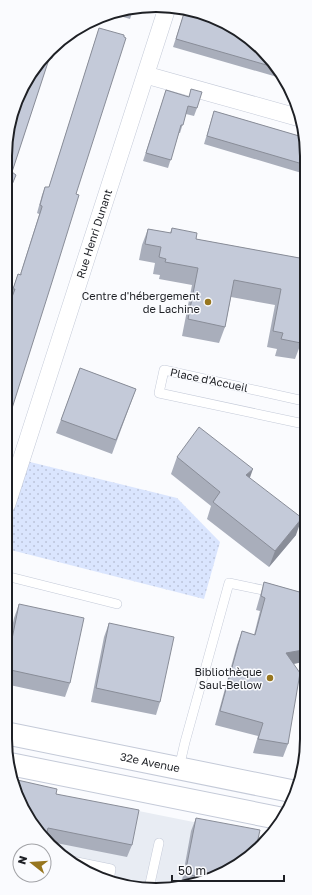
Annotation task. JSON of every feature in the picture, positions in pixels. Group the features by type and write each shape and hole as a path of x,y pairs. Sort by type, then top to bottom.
{"main road":[{"name":"32e Avenue","path":"12,734 290,791"},
{"path":"15,765 277,818"}],"street":[{"name":"Rue Henri Dunant","path":"12,489 166,12"},
{"path":"146,75 294,116"}],"lane":[{"name":"Place d'Accueil","path":"300,400 164,370 159,393 300,423"},
{"path":"12,578 117,604"},
{"path":"179,768 229,583 281,594"},
{"path":"150,883 159,843"},
{"path":"83,864 111,870 110,875"}],"shaded area":[{"path":"26,461 177,498 220,542 204,599 12,550 12,505"},
{"path":"21,787 262,836 236,859 211,872 175,882 137,882 101,872 84,864 68,853 54,841 42,827 31,811"}],"building":[{"path":"183,15 193,17 211,23 236,36 258,54 268,65 176,39"},
{"path":"99,28 124,35 126,38 76,194 79,195 12,408 12,297 15,289 13,289 18,274 21,275 42,207 40,205 45,187 49,187"},
{"path":"49,60 12,172 12,147 17,119 31,84"},
{"path":"191,89 202,92 197,108 188,106 171,160 146,153 166,90 189,97"},
{"path":"214,111 299,136 300,163 207,136"},
{"path":"12,172 16,175 12,185"},
{"name":"Centre d'hébergement de Lachine","path":"172,228 197,233 196,239 300,258 300,343 281,339 283,333 273,331 281,289 234,280 225,327 188,319 198,268 165,262 166,259 159,257 161,247 145,244 148,229 171,233"},
{"path":"80,368 136,389 116,440 61,420"},
{"path":"199,427 253,469 246,475 300,516 300,520 275,551 213,502 220,492 177,457"},
{"path":"264,582 300,592 300,651 286,653 300,673 288,744 258,739 263,723 220,711 242,631 255,635 265,598 261,596"},
{"path":"19,604 84,618 70,683 12,670 12,639"},
{"path":"109,623 174,637 160,702 96,688"},
{"path":"18,780 57,789 56,794 139,810 132,845 48,828 47,833 31,811"},
{"path":"196,818 260,830 257,841 228,864 198,876 185,874"}],"place":[{"name":"Centre d'hébergement de Lachine","path":"208,302"},
{"name":"Bibliothèque Saul-Bellow","path":"270,678"}]}
